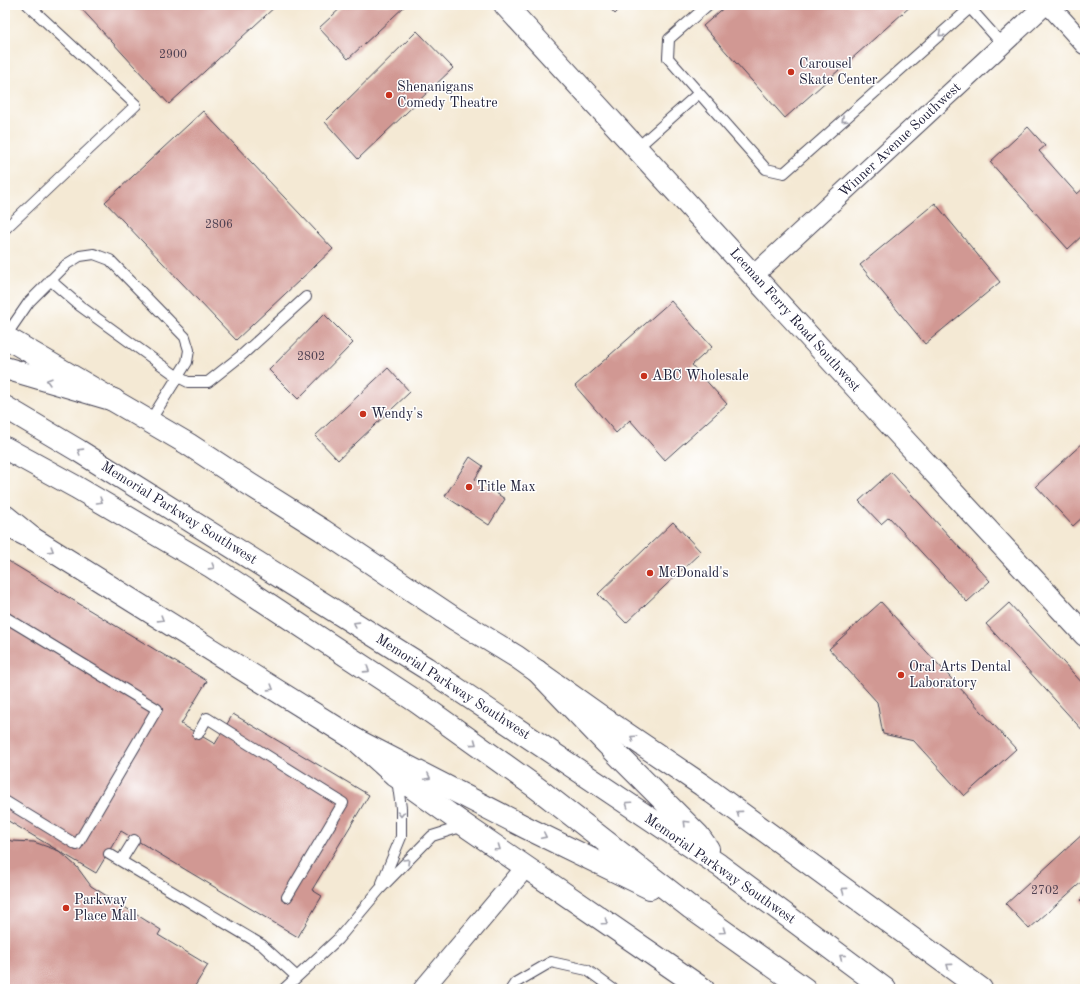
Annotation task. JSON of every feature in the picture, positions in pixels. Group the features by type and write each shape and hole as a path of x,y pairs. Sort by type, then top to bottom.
{"main road":[{"name":"Leeman Ferry Road Southwest","path":"505,5 1085,635"},
{"path":"5,337 188,444 322,530 455,619 537,670 603,718 702,785 981,989"},
{"path":"5,368 114,400"},
{"name":"Memorial Parkway Southwest","path":"5,407 79,451 426,668 719,865 885,989"},
{"name":"Memorial Parkway Southwest","path":"5,448 76,487 212,567 417,702 537,788 691,908 805,989"},
{"path":"5,516 32,538"},
{"path":"5,524 32,538 356,740 527,828 691,908"},
{"path":"537,670 604,741 698,835 719,865"},
{"path":"356,740 396,776 703,989"}],"street":[{"name":"Winner Avenue Southwest","path":"754,275 1046,5"},
{"path":"1049,5 1085,45"},
{"path":"423,989 526,867"}],"lane":[{"path":"5,229 136,105 28,5"},
{"path":"708,5 670,39 668,58 766,169 784,173 972,7 1003,45"},
{"path":"637,148 699,93"},
{"path":"5,337 29,302 68,264 80,256 94,254 110,260 185,337 189,350 187,362 150,421"},
{"path":"50,280 80,306 178,377 188,382 208,382 242,355 306,297"},
{"path":"5,617 157,709 77,845 5,801"},
{"path":"198,734 208,718 343,803 287,897"},
{"path":"380,889 401,837 401,808 396,776"},
{"path":"284,989 338,939 380,889 432,836 466,826"},
{"path":"121,861 134,840"},
{"path":"109,854 262,945 297,977"},
{"path":"511,989 514,983 551,962 587,970 613,989"}],"building":[{"path":"78,5 277,5 169,104"},
{"path":"344,5 406,5 348,59 319,28"},
{"path":"607,5 624,5 615,14"},
{"name":"Carousel Skate Center","path":"727,5 912,5 785,118 703,26"},
{"name":"Shenanigans Comedy Theatre","path":"417,31 453,68 358,159 325,122"},
{"path":"203,111 333,249 236,340 105,202"},
{"path":"1028,127 1045,146 1039,151 1077,194 1085,187 1085,233 1068,249 990,162"},
{"path":"935,203 1000,282 925,344 860,265"},
{"name":"ABC Wholesale","path":"671,301 712,347 692,365 727,404 665,460 630,420 616,433 575,386"},
{"path":"324,314 353,343 298,399 269,370"},
{"name":"Wendy's","path":"388,368 410,392 338,460 315,436"},
{"path":"1085,441 1085,515 1073,526 1036,486"},
{"name":"Title Max","path":"470,457 483,466 475,479 505,499 489,525 445,496"},
{"path":"891,472 990,581 967,602 889,517 881,524 859,501"},
{"name":"McDonald's","path":"673,522 701,552 626,623 598,594"},
{"path":"5,559 207,681 181,724 215,744 233,714 369,795 312,890 322,896 298,937 121,831 96,873 5,819"},
{"name":"Oral Arts Dental Laboratory","path":"881,602 1016,749 964,796 914,741 883,734 877,702 829,649"},
{"path":"1009,603 1085,686 1085,733 986,624"},
{"path":"1085,832 1085,879 1029,929 1006,904"},
{"name":"Parkway Place Mall","path":"5,837 11,841 34,842 59,851 77,867 91,886 161,930 158,935 208,965 193,989 5,989"},
{"path":"1085,896 1085,905 1080,900"}],"place":[{"name":"Carousel Skate Center","path":"791,72"},
{"name":"Shenanigans Comedy Theatre","path":"389,95"},
{"name":"ABC Wholesale","path":"644,376"},
{"name":"Wendy's","path":"363,414"},
{"name":"Title Max","path":"469,487"},
{"name":"McDonald's","path":"650,573"},
{"name":"Oral Arts Dental Laboratory","path":"901,675"},
{"name":"Parkway Place Mall","path":"66,908"}]}
